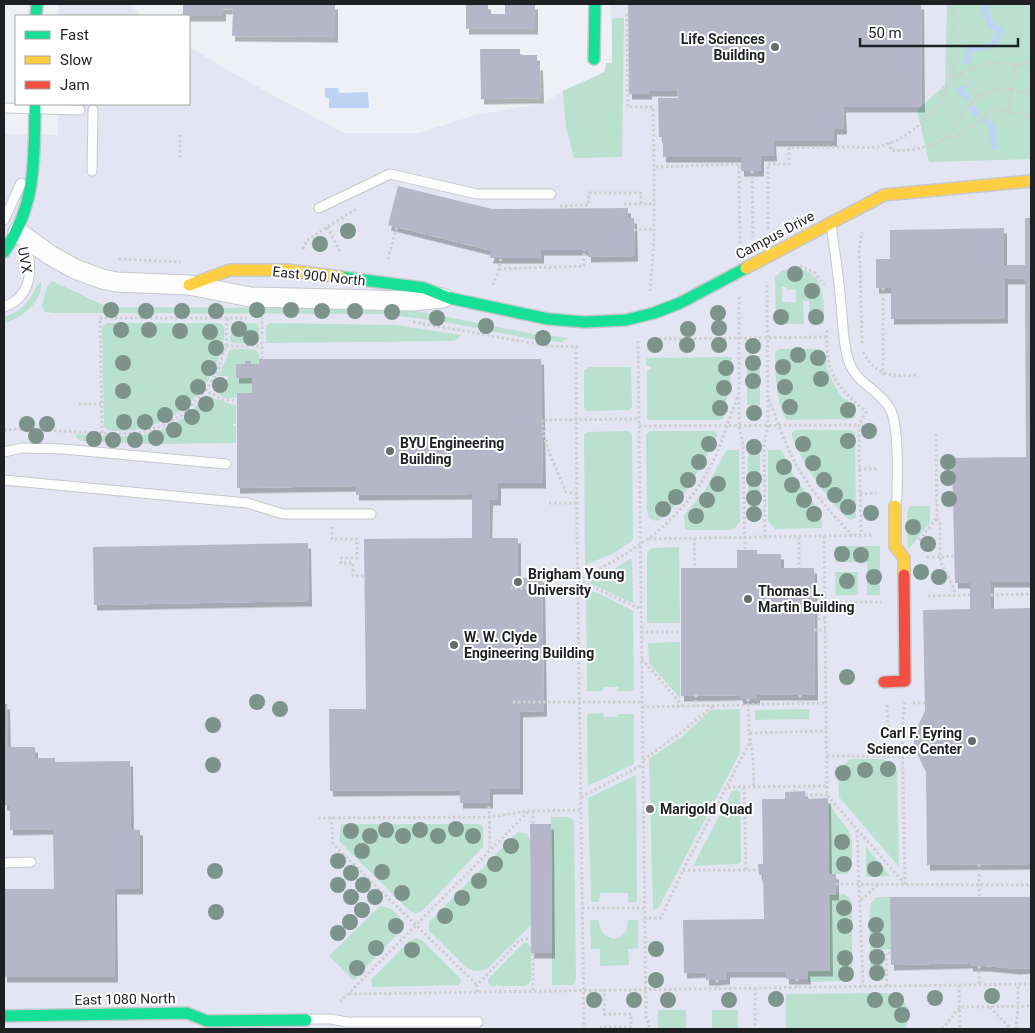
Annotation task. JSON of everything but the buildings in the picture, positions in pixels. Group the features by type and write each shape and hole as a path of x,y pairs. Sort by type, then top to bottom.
{"street":[{"path":"594,59 595,4"},
{"path":"4,252 11,226 28,206 31,191 34,106"},
{"name":"Campus Drive","path":"536,316 560,320 605,322 626,320 654,313 680,303 723,281 830,222 884,195 1031,181"},
{"name":"East 900 North","path":"11,226 50,255 88,275 117,282 189,285 250,297 412,301 450,298"},
{"name":"East 900 North","path":"189,285 230,270 287,270 424,288 450,298 536,316"},
{"path":"884,682 904,681 904,558 895,546 895,506"},
{"name":"East 1080 North","path":"4,1016 42,1019 187,1013 208,1021 306,1020"}],"lane":[{"path":"4,108 34,106 80,110"},
{"path":"92,171 93,110"},
{"path":"11,226 33,144"},
{"path":"319,208 390,174 477,194 551,194"},
{"path":"830,222 839,278 845,346 849,362 855,374 891,409 896,430 897,498 895,506"},
{"name":"UVX","path":"4,306 23,294 30,275 27,253 11,226"},
{"path":"4,452 22,448 63,449 226,464"},
{"path":"4,480 246,503 283,514 371,514"},
{"path":"4,863 31,862"},
{"path":"306,1020 331,1019 346,1022 478,1022"}],"path":[{"path":"768,229 768,164 789,164 789,148 878,146 910,132 938,105 948,90 952,76 954,4"},
{"path":"627,14 628,108 654,107 654,229 650,294"},
{"path":"952,76 992,62 1031,63"},
{"path":"1008,110 1015,64"},
{"path":"961,74 979,97"},
{"path":"889,142 892,151 916,150 942,141 948,136 964,111 979,97 995,90 1011,90 1031,94"},
{"path":"948,136 952,139 975,125 995,109 1031,116"},
{"path":"180,135 180,160"},
{"path":"654,167 739,164 740,251"},
{"path":"752,171 753,242"},
{"path":"624,204 654,204"},
{"path":"387,262 396,226"},
{"path":"327,227 341,253"},
{"path":"634,230 654,229"},
{"path":"863,229 858,250 863,351 869,361 883,374 894,376 919,375"},
{"path":"499,269 584,266 584,250"},
{"path":"491,288 499,269 500,258"},
{"path":"797,265 814,272 826,288"},
{"path":"760,281 767,277 768,425 764,445 765,537"},
{"path":"883,288 883,374"},
{"path":"731,297 739,293 739,425 743,445 745,550"},
{"path":"102,433 100,318 271,318"},
{"path":"4,430 133,433 160,426 182,415 206,390 217,373 226,346 227,318"},
{"path":"262,318 262,359"},
{"path":"407,321 550,346 576,347"},
{"path":"827,321 826,337 830,369 834,381 846,395 866,412 859,425 861,535"},
{"path":"647,339 826,337"},
{"path":"638,339 644,918 646,1018 649,1023 649,1029"},
{"path":"576,342 577,580 584,1029"},
{"path":"226,346 262,346"},
{"path":"206,390 221,399 236,401"},
{"path":"577,580 608,565 640,545 674,516 697,487 715,457 739,394"},
{"path":"768,394 778,425 798,468 827,509 852,535"},
{"path":"79,404 101,404"},
{"path":"577,494 566,492 546,444 542,420 639,419"},
{"path":"639,426 859,425"},
{"path":"936,432 937,518 940,524 940,556 941,564 950,576 955,595"},
{"path":"859,469 877,469"},
{"path":"860,494 878,493"},
{"path":"549,504 577,504"},
{"path":"904,558 937,518"},
{"path":"649,539 874,534 883,537 895,546"},
{"path":"824,536 827,795 905,884"},
{"path":"799,537 799,568"},
{"path":"694,538 695,568"},
{"path":"332,539 357,539 357,558 341,558 341,564 353,564 353,576 365,576"},
{"path":"904,558 954,556"},
{"path":"577,580 641,609"},
{"path":"510,588 578,588"},
{"path":"819,593 819,619 825,619"},
{"path":"991,595 1031,594"},
{"path":"814,630 826,630"},
{"path":"641,632 681,632"},
{"path":"641,658 682,706"},
{"path":"904,681 905,703 902,725 905,884"},
{"path":"696,695 696,706"},
{"path":"800,695 800,704"},
{"path":"748,699 749,733 754,759 754,787"},
{"path":"512,702 579,702 682,706 826,703"},
{"path":"887,704 888,731"},
{"path":"642,760 682,732 714,705"},
{"path":"749,733 826,731"},
{"path":"644,918 661,918 683,870 750,742"},
{"path":"827,756 903,756"},
{"path":"580,797 642,765"},
{"path":"795,792 796,786"},
{"path":"728,787 827,786"},
{"path":"744,787 746,870"},
{"path":"805,795 827,795"},
{"path":"489,806 490,850"},
{"path":"318,818 489,817 531,810 581,810"},
{"path":"531,810 533,824"},
{"path":"340,1002 531,810"},
{"path":"331,817 333,844 477,985"},
{"path":"857,829 858,884 861,900 862,986"},
{"path":"979,864 979,897"},
{"path":"683,870 758,870"},
{"path":"836,884 1031,884"},
{"path":"861,900 879,884"},
{"path":"582,908 644,908"},
{"path":"477,992 477,985 520,940 531,938"},
{"path":"533,953 533,991"},
{"path":"887,986 886,953 891,953"},
{"path":"979,966 979,984"},
{"path":"797,979 797,987"},
{"path":"716,980 717,988"},
{"path":"1016,1029 1018,984"},
{"path":"349,994 1031,984"},
{"path":"958,985 960,1029"},
{"path":"754,988 755,1029"},
{"path":"601,1029 601,1027 631,1027 631,1014 604,1014 604,990"},
{"path":"960,1007 1031,1006"},
{"path":"942,1029 960,1007"},
{"path":"990,1007 1011,1029"}],"shaded area":[{"path":"59,4 130,4 140,15 58,15"},
{"name":"Brigham Young University","path":"611,4 1031,4 1031,1029 4,1029 4,134 58,135 58,105 190,105 190,48 236,75 344,133 419,133 475,115 544,103 563,91 603,72 612,61"}],"green space":[{"path":"947,4 1031,4 1031,159 929,162 917,110 945,85"},
{"path":"614,18 624,18 622,157 574,158 566,127 563,91 605,72 606,63 612,63 612,20"},
{"path":"793,268 804,270 817,280 823,295 823,324 810,324 809,301 803,301 804,324 782,324 776,322 775,277 782,271","holes":["782,287 787,287 787,290 796,290 796,302 782,302"]},
{"path":"52,281 101,304 118,307 381,309 422,312 533,334 568,338 562,342 542,341 444,322 386,314 45,312 42,306 47,287"},
{"path":"41,282 38,297 30,308 18,317 4,323 4,317 24,306"},
{"path":"107,323 218,323 223,325 224,338 221,351 209,379 191,402 168,419 154,425 139,429 112,431 105,428 104,425 102,329"},
{"path":"254,323 259,328 258,342 254,344 232,343 230,340 233,324"},
{"path":"269,323 395,325 461,335 457,340 451,341 266,343 266,326"},
{"path":"255,349 259,353 259,364 251,364 250,361 245,361 245,364 236,364 236,377 252,378 252,393 237,393 236,398 226,398 219,395 229,376 218,376 230,350"},
{"path":"780,349 820,349 824,351 833,383 841,396 853,405 855,418 786,420 778,396 776,378 775,353"},
{"path":"747,356 760,356 760,405 747,405"},
{"path":"732,357 723,418 720,420 649,420 647,418 647,370 651,370 651,366 646,366 647,358"},
{"path":"587,367 631,367 632,407 629,410 587,411 584,407 584,370"},
{"path":"207,395 216,399 200,417 217,399 236,406 236,424 233,424 233,426 236,426 236,443 160,444 82,441 76,437 76,434 130,436 156,431 182,419"},
{"path":"795,430 851,430 855,432 856,517 852,520 848,519 831,500 809,471 792,437 792,433"},
{"path":"629,431 632,434 633,540 612,554 585,565 584,434 588,432"},
{"path":"650,431 713,431 717,435 707,456 682,496 664,516 656,521 649,518 647,510 646,434"},
{"path":"739,450 740,521 731,530 685,530 684,515 705,490 726,451"},
{"path":"768,450 780,450 783,453 795,478 821,513 822,528 775,529 768,521"},
{"path":"748,454 760,454 760,506 748,506"},
{"path":"910,506 930,506 930,522 908,550 907,513"},
{"path":"835,546 880,546 880,595 867,595 867,562 835,562"},
{"path":"679,547 680,623 647,623 647,554 649,550 654,548"},
{"path":"632,559 633,603 591,584 590,580 618,567"},
{"path":"835,572 858,572 858,595 836,595"},
{"path":"586,589 633,611 634,691 618,691 618,687 604,687 603,691 587,691"},
{"path":"680,642 680,698 649,663 648,643"},
{"path":"740,709 740,753 660,905 657,909 653,909 649,759 684,735 711,710"},
{"path":"809,709 809,719 755,720 755,710"},
{"path":"603,713 604,717 618,717 618,714 634,714 634,764 588,786 587,714"},
{"path":"850,759 883,759 897,770 899,867 839,797 838,770"},
{"path":"636,775 637,902 628,902 628,893 600,893 599,902 591,902 588,798"},
{"path":"738,790 740,792 741,862 738,864 693,866 732,791"},
{"path":"828,803 849,831 852,841 852,864 849,872 846,874 829,874"},
{"path":"551,817 569,817 574,822 576,979 573,985 552,985"},
{"path":"480,824 483,827 483,847 423,910 416,914 409,910 339,841 341,825"},
{"path":"518,832 527,834 530,841 531,925 488,968 480,971 467,968 431,933 429,922"},
{"path":"866,847 890,876 866,877"},
{"path":"845,894 851,900 852,905 852,976 846,981 808,982 807,971 830,971 829,895"},
{"path":"877,897 890,897 891,949 883,950 883,979 874,978 870,970 870,908 871,903"},
{"path":"380,906 396,913 403,924 403,928 354,980 329,956"},
{"path":"590,920 599,920 603,932 607,937 614,939 621,937 625,932 628,920 638,920 638,948 628,949 629,965 600,966 600,949 591,949"},
{"path":"416,938 423,941 460,978 459,985 372,987 371,980 409,941"},
{"path":"527,942 531,947 531,979 529,984 524,986 498,986 497,984 496,986 491,986 488,982 489,978 522,944"},
{"path":"886,993 899,998 907,1005 909,1016 905,1029 786,1029 786,994"},
{"path":"658,1010 686,1010 686,1028 712,1028 712,1010 738,1010 738,1029 658,1029"}],"water":[{"path":"325,88 338,88 339,93 368,92 369,108 329,108 329,98 325,98"}],"waterway":[{"path":"967,62 969,50 993,45 1000,31 991,25 984,9 987,4"},
{"path":"963,88 960,90 967,98"},
{"path":"972,108 977,114"},
{"path":"986,121 991,125 994,147"}],"traffic: fast":[{"path":"36,15 37,4"},
{"path":"594,59 595,4"},
{"path":"4,252 23,216 32,181 35,105"},
{"path":"341,277 424,288 449,298 548,319 585,322 626,320 654,313 680,303 746,268"},
{"path":"4,1016 187,1013 207,1021 306,1020"}],"traffic: slow":[{"path":"746,268 884,195 1031,181"},
{"path":"189,285 230,270 287,270 341,277"},
{"path":"895,506 895,546 904,558 904,575"}],"traffic: jam":[{"path":"884,682 905,681 904,575"}],"place":[{"name":"Life Sciences Building","path":"775,47"},
{"name":"BYU Engineering Building","path":"390,451"},
{"name":"Brigham Young University","path":"518,582"},
{"name":"Thomas L. Martin Building","path":"748,599"},
{"name":"W. W. Clyde Engineering Building","path":"454,645"},
{"name":"Carl F. Eyring Science Center","path":"972,741"},
{"name":"Marigold Quad","path":"650,809"}]}
